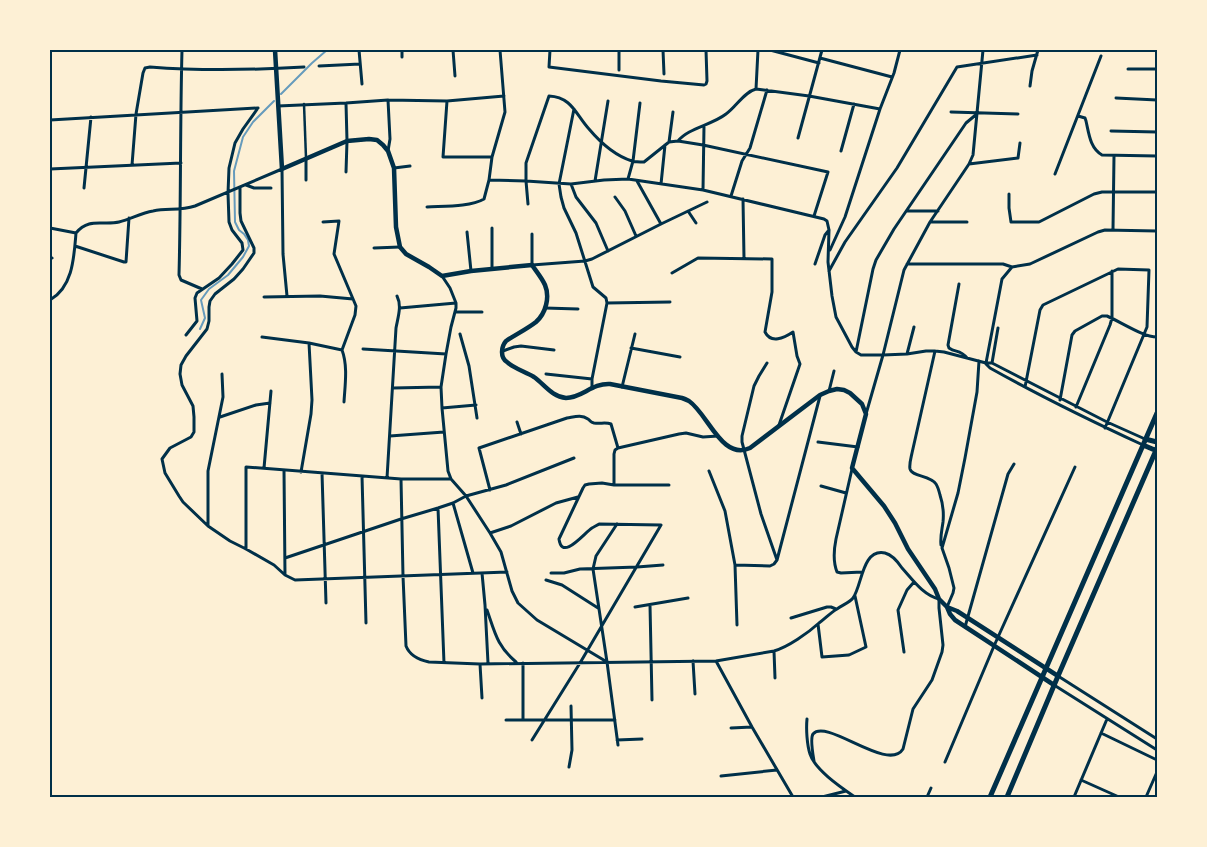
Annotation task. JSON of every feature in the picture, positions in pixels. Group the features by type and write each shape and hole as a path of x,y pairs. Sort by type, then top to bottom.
{"main road":[{"path":"990,797 1157,413"},
{"path":"1145,439 1157,442"},
{"path":"1007,797 1157,450 1143,445"}],"street":[{"path":"182,50 179,278 202,289"},
{"path":"275,50 282,169 283,254 287,296"},
{"path":"359,50 362,84"},
{"path":"402,50 402,56"},
{"path":"453,50 455,76"},
{"path":"427,207 464,205 484,199 492,157 505,112 500,50"},
{"path":"550,50 549,67 704,85 707,81 706,50"},
{"path":"619,70 620,50"},
{"path":"663,50 664,74"},
{"path":"756,89 758,50"},
{"path":"770,50 892,77"},
{"path":"798,138 822,50"},
{"path":"828,253 846,218 900,50"},
{"path":"862,572 841,573 837,572 835,568 834,549 846,493 904,270 930,222 969,164 974,152 983,50"},
{"path":"1030,86 1038,50"},
{"path":"829,271 845,242 897,168 957,67 1037,55"},
{"path":"1055,174 1101,56"},
{"path":"319,66 360,64"},
{"path":"132,165 136,114 145,68 182,70 304,67"},
{"path":"1128,69 1157,69"},
{"path":"678,141 685,134 726,114 749,92 756,89 809,96 880,109"},
{"path":"731,196 742,161 750,148 767,90"},
{"path":"278,106 388,100 447,101 504,96"},
{"path":"528,204 526,163 550,96 558,97 567,102 601,142 618,154 633,161 644,162 667,143 678,141 828,172 814,216"},
{"path":"1116,98 1157,100"},
{"path":"388,100 390,139 388,152"},
{"path":"447,101 442,157 492,157"},
{"path":"595,181 608,101"},
{"path":"346,103 346,172"},
{"path":"628,179 633,161 640,103"},
{"path":"304,104 306,180"},
{"path":"841,151 854,104"},
{"path":"50,120 258,108 235,142 229,168 229,222 232,230 242,243 243,250 219,278 197,293 195,298 196,323 186,335"},
{"path":"574,109 560,184 561,198 576,233 593,287 606,298 607,303 592,379 592,388"},
{"path":"661,184 673,112"},
{"path":"951,112 1018,114"},
{"path":"856,352 876,260 894,229 966,123 978,113"},
{"path":"1078,116 1086,121 1090,141 1094,148 1102,155 1157,156"},
{"path":"84,188 91,117"},
{"path":"703,190 704,126"},
{"path":"1112,131 1157,132"},
{"path":"50,300 57,296 66,285 72,268 76,233 86,224 119,222 153,211 180,210 195,206 347,141 377,140 384,145 394,168 396,227 400,247 406,254 442,276 450,288 456,303 441,387 448,472 451,479 466,496 501,552 512,591 518,603 537,620 607,662"},
{"path":"969,164 1018,158 1020,143"},
{"path":"1113,229 1114,156"},
{"path":"50,169 181,163"},
{"path":"394,168 410,166"},
{"path":"489,180 526,180 571,184 628,179 703,190 824,219 827,221 829,230 829,271 836,316 856,352 861,355 883,355 935,351 992,363 1076,407 1145,439"},
{"path":"636,180 661,224"},
{"path":"571,184 576,197 596,223 608,252"},
{"path":"246,185 254,188 271,188"},
{"path":"238,188 241,221 254,248 254,252 243,269 215,294 210,301 207,329 181,365 182,385 193,406 194,432 191,437 170,448 162,459 165,473 183,502 208,526 230,541 274,565 285,575 295,580 507,572"},
{"path":"1009,194 1011,222 1039,222 1094,194 1102,192 1157,192"},
{"path":"616,197 636,236"},
{"path":"743,199 744,258"},
{"path":"442,276 492,268 592,259 707,202"},
{"path":"688,211 696,224"},
{"path":"906,211 938,211"},
{"path":"75,246 126,262 129,218"},
{"path":"323,222 339,221 334,254 356,306 355,315 342,350 346,367 344,402"},
{"path":"930,222 966,222"},
{"path":"50,228 76,233"},
{"path":"492,228 492,268"},
{"path":"907,264 1003,264 1012,267 1030,264 1098,232 1113,229 1157,231"},
{"path":"815,264 825,235 829,230"},
{"path":"467,232 471,271"},
{"path":"532,234 532,265 547,290 545,308 536,322 506,341 502,351 506,362 535,378 554,394 565,398 575,397 599,384 604,384 682,398 689,401 729,448 738,450 750,448 820,395 829,391 837,389 850,393 862,404 866,414"},
{"path":"374,248 400,247"},
{"path":"672,273 698,258 772,259 772,292 765,332 769,337 781,339 792,332 800,364 779,425"},
{"path":"1012,267 1002,279 986,363 990,368 1059,405 1143,445"},
{"path":"1025,387 1040,310 1043,305 1118,269 1149,270 1147,327 1105,428"},
{"path":"1076,407 1112,318 1112,271"},
{"path":"959,284 948,345 951,350 963,353 968,358"},
{"path":"264,297 320,296 353,299"},
{"path":"387,478 396,328 400,308 397,296"},
{"path":"607,303 670,302"},
{"path":"400,308 456,303"},
{"path":"545,308 578,309"},
{"path":"455,312 482,312"},
{"path":"1059,405 1072,335 1075,331 1102,316 1106,316 1151,337 1157,337"},
{"path":"907,354 914,327"},
{"path":"992,363 998,328"},
{"path":"460,334 478,418"},
{"path":"622,387 635,334"},
{"path":"262,337 309,343 342,350"},
{"path":"301,472 312,400 309,343"},
{"path":"502,351 521,346 554,350"},
{"path":"631,348 680,358"},
{"path":"363,349 446,354"},
{"path":"935,351 910,468 911,472 932,480 939,491 943,512 940,540 954,588 954,593 948,607 950,614 955,620 994,646 1157,750"},
{"path":"942,548 958,493 965,458 978,392 979,361"},
{"path":"767,362 754,386 742,442 761,514 776,560"},
{"path":"829,391 834,371"},
{"path":"208,526 208,471 223,397 222,374"},
{"path":"546,374 592,379"},
{"path":"393,388 441,387"},
{"path":"264,468 271,391"},
{"path":"735,565 770,566 776,560 820,395"},
{"path":"220,417 256,405 270,403"},
{"path":"442,408 476,405"},
{"path":"490,490 479,448 567,418 580,416 596,424 608,422 611,424 616,449 614,485"},
{"path":"517,422 521,434"},
{"path":"390,436 444,432"},
{"path":"616,449 678,434 686,433 703,437 718,436"},
{"path":"818,442 858,447"},
{"path":"284,558 453,503 466,496 506,485 574,458"},
{"path":"965,626 1008,474 1014,464"},
{"path":"246,549 246,467 401,479 451,479"},
{"path":"945,762 994,646 1075,467"},
{"path":"852,468 884,506 908,549 940,599 948,607 1157,739"},
{"path":"284,470 285,575"},
{"path":"709,471 725,511 735,565 737,625"},
{"path":"322,473 326,603"},
{"path":"362,476 366,623"},
{"path":"401,479 406,646 408,652 421,661 480,664 716,661 774,651 782,649 836,609 850,601 855,595 862,572 872,556 878,553 889,554 914,582 931,597 940,599"},
{"path":"532,740 580,663 661,525 599,524 592,527 572,545 568,547 562,546 559,543 559,539 582,488 585,485 602,483 614,485 669,485"},
{"path":"821,486 846,493"},
{"path":"490,533 510,526 556,503 579,497"},
{"path":"453,503 473,573"},
{"path":"438,508 444,663"},
{"path":"617,524 596,556 593,569 618,745"},
{"path":"550,573 564,573 580,569 636,568 664,565"},
{"path":"482,573 488,664"},
{"path":"546,580 562,585 599,608"},
{"path":"904,652 898,610 914,582"},
{"path":"818,624 822,658 849,655 866,647 855,595"},
{"path":"634,607 688,598"},
{"path":"814,761 812,737 818,731 840,736 880,754 897,755 903,749 913,709 932,680 942,652 940,599"},
{"path":"485,605 498,642 506,654 516,663"},
{"path":"650,605 652,700"},
{"path":"791,618 827,607 836,609"},
{"path":"774,651 775,678"},
{"path":"693,661 695,694"},
{"path":"716,661 793,797"},
{"path":"523,663 523,720"},
{"path":"480,664 482,698"},
{"path":"569,767 572,750 571,706"},
{"path":"807,719 806,729 810,755 823,773 855,797"},
{"path":"1074,797 1108,719"},
{"path":"506,720 615,720"},
{"path":"731,728 752,727"},
{"path":"1101,733 1157,760"},
{"path":"617,740 642,739"},
{"path":"722,776 776,770"},
{"path":"1146,797 1157,772"},
{"path":"1081,780 1119,797"},
{"path":"927,797 931,788"},
{"path":"822,797 846,791"}],"waterway":[{"path":"281,94 327,50"},
{"path":"200,329 205,318 201,300 209,289 228,275 243,257 249,246 248,240 235,222 234,171 243,137 253,122 274,101"}]}
